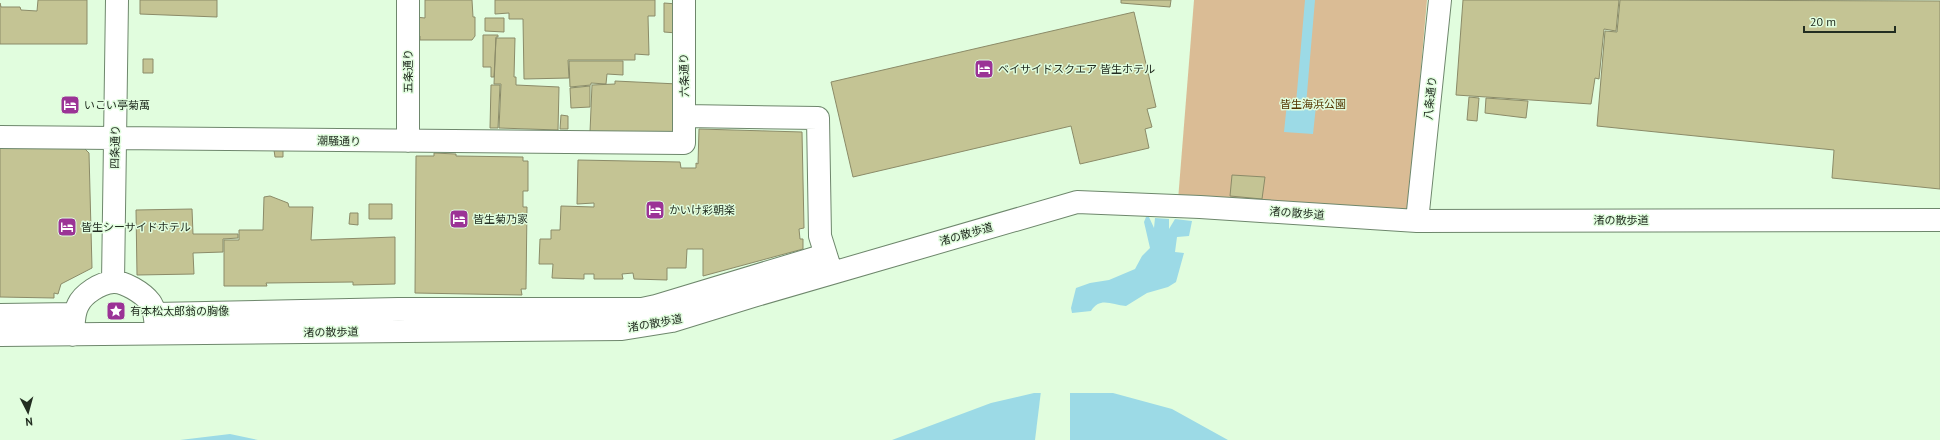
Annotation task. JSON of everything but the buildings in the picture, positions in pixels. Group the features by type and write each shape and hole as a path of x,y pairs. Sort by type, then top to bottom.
{"street":[{"name":"四条通り","path":"114,276 117,0"},
{"name":"五条通り","path":"408,0 408,142"},
{"name":"六条通り","path":"678,144 684,143 684,0"},
{"name":"八条通り","path":"1417,221 1440,0"},
{"path":"685,116 818,118 825,255"},
{"name":"潮騒通り","path":"0,137 678,144"},
{"name":"渚の散歩道","path":"0,336 73,335 156,323 622,329 672,321 825,255 1077,202 1200,207 1417,221 1940,220"},
{"path":"73,335 74,314 78,303 92,289 114,276 136,289 150,302 156,323"},
{"path":"0,315 74,314"}],"green space":[{"name":"皆生海浜公園","path":"1194,0 1427,0 1408,214 1178,200"}],"water":[{"path":"1305,0 1315,0 1306,105 1316,106 1313,134 1284,132 1287,103 1296,103"},
{"path":"1146,217 1149,217 1154,228 1155,218 1169,219 1169,229 1175,219 1192,221 1189,236 1177,237 1175,252 1184,253 1176,282 1168,287 1147,293 1126,306 1107,302 1098,304 1091,311 1072,313 1071,308 1076,288 1090,283 1109,280 1135,269 1142,256 1150,248 1144,222"},
{"path":"1034,393 1113,393 1172,409 1228,440 892,440 991,403"},
{"path":"230,434 258,440 180,440"}],"pier":[{"path":"1041,391 1070,391 1070,440 1035,440"}],"place":[{"name":"ベイサイドスクエア 皆生ホテル","path":"984,69"},
{"name":"いこい亭菊萬","path":"70,105"},
{"name":"かいけ彩朝楽","path":"655,210"},
{"name":"皆生菊乃家","path":"459,219"},
{"name":"皆生シーサイドホテル","path":"67,227"},
{"name":"有本松太郎翁の胸像","path":"116,311"}]}
